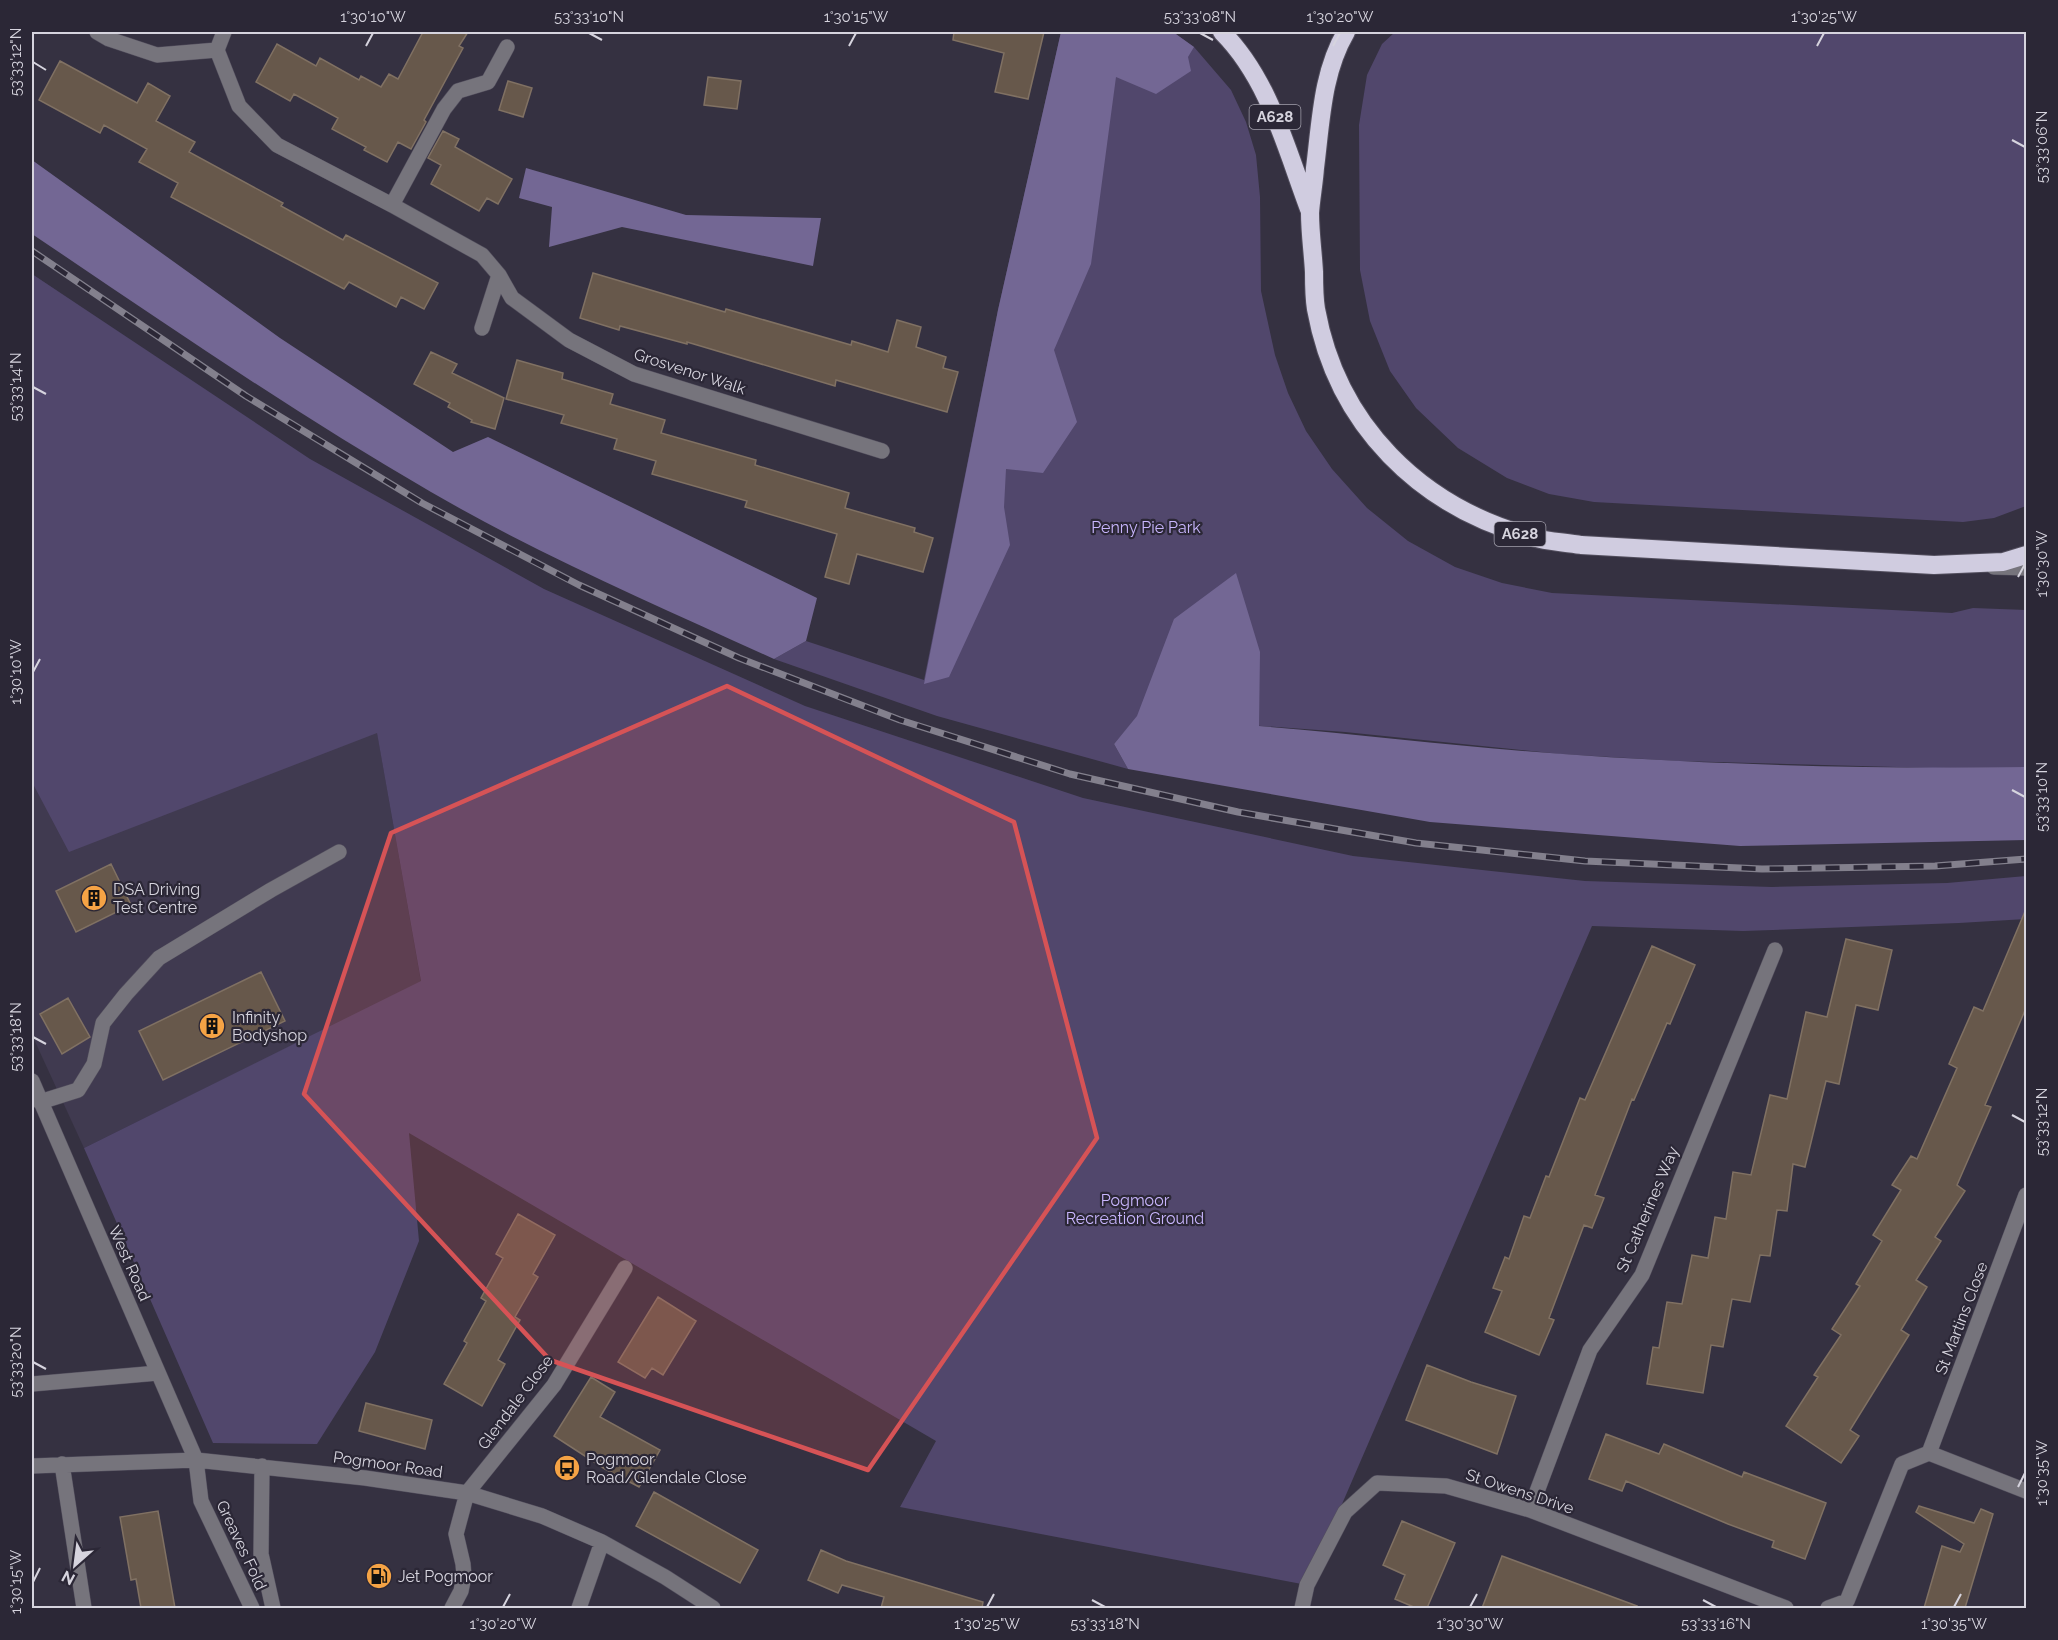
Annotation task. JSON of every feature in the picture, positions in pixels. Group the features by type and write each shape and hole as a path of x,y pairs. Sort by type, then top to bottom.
{"highway":[{"name":"A628","path":"1221,32 1235,45 1255,73 1275,116 1310,213"},
{"name":"A628","path":"1346,32 1337,47 1327,75 1310,213 1316,307 1335,373 1348,399 1384,448 1405,471 1428,490 1452,505 1508,530 1535,538 1581,545 1934,564 2003,562 2026,555"}],"street":[{"path":"97,32 109,39 157,55 217,50 224,32"},
{"path":"392,205 444,109 458,91 488,82 507,47"},
{"name":"Grosvenor Walk","path":"217,50 239,106 278,146 482,255 499,275 512,298 569,340 634,374 882,451"},
{"path":"482,328 499,275"},
{"path":"1934,564 2026,568"},
{"path":"40,1102 78,1090 94,1064 103,1023 159,958 339,852"},
{"name":"St Catherines Way","path":"1530,1510 1590,1350 1642,1275 1775,950"},
{"name":"West Road","path":"32,1082 196,1460"},
{"name":"St Martins Close","path":"1929,1453 2026,1195"},
{"name":"Glendale Close","path":"467,1493 554,1385 625,1268"},
{"path":"32,1383 158,1373"},
{"path":"1828,1608 1846,1601 1902,1464 1929,1453 2026,1491"},
{"name":"Pogmoor Road","path":"32,1466 196,1460 365,1478 467,1493 542,1516 602,1542 665,1577 713,1608"},
{"name":"Greaves Fold","path":"196,1460 201,1501 252,1608"},
{"path":"62,1464 84,1608"},
{"path":"262,1466 261,1554 273,1608"},
{"name":"St Owens Drive","path":"1302,1608 1307,1585 1346,1512 1377,1483 1446,1486 1530,1510 1786,1608"},
{"path":"452,1608 461,1591 464,1576 456,1534 467,1493"},
{"path":"579,1608 602,1542"}],"highlighted area":[{"path":"727,686 1014,822 1097,1138 868,1470 550,1360 304,1094 391,833"}],"shaded area":[{"path":"1061,32 1173,32 1194,47 1188,57 1191,71 1156,94 1116,77 1091,264 1054,350 1077,422 1043,473 1006,469 1004,507 1010,545 949,677 924,684 998,310"},
{"path":"32,160 280,338 453,452 488,437 817,598 806,641 774,659 515,538 431,492 329,431 32,234"},
{"path":"526,168 686,215 821,218 813,266 622,227 549,247 552,207 519,198"},
{"path":"32,274 116,331 377,732 421,982 84,1148 32,1035"},
{"path":"1236,573 1260,652 1259,726 1621,758 1852,767 2026,767 2026,840 1740,846 1430,822 1128,769 1114,744 1137,716 1174,619"}],"green space":[{"name":"Penny Pie Park","path":"1061,32 1173,32 1194,47 1231,90 1246,122 1256,155 1260,197 1261,291 1275,355 1288,393 1306,431 1332,469 1367,508 1408,541 1455,567 1502,583 1552,593 1952,613 1973,608 2026,610 2026,767 1933,768 1678,761 1560,754 1345,732 1137,717 1114,744 1128,769 937,716 774,659 806,641 924,680 998,310"},
{"path":"1395,32 2026,32 2026,506 1994,518 1963,522 1594,502 1549,494 1507,478 1458,448 1416,408 1390,371 1370,321 1360,270 1359,125 1367,75 1382,44"},
{"name":"Pogmoor Recreation Ground","path":"32,274 310,459 544,589 805,706 1083,798 1353,856 1585,881 1772,887 1947,883 2026,876 2026,919 1743,931 1592,926 1307,1585 900,1507 936,1441 409,1133 419,1241 375,1352 317,1444 213,1443 84,1148 421,981 377,733 69,852 32,782"}],"building":[{"path":"423,32 468,32 459,46 463,48 411,149 398,142 387,162 364,150 366,147 332,129 338,118 294,94 290,101 256,82 277,44 316,66 320,58 359,80 361,76 381,87 389,74 398,79"},
{"path":"954,32 1044,32 1028,99 995,92 1004,53 953,40"},
{"path":"60,61 137,103 148,83 170,96 156,121 195,142 189,152 283,203 281,206 343,240 346,235 438,283 424,309 401,297 396,307 349,282 344,289 171,197 178,183 139,162 147,149 104,125 100,133 39,100"},
{"path":"708,77 741,81 737,109 704,105"},
{"path":"508,81 532,88 523,117 499,110"},
{"path":"443,131 459,139 455,147 512,179 498,204 487,198 479,211 431,184 441,165 428,158"},
{"path":"593,273 725,312 726,309 851,345 852,341 888,352 897,320 921,327 916,347 946,357 943,368 958,372 947,412 836,380 835,386 687,342 687,344 620,326 619,330 580,318"},
{"path":"431,352 457,364 452,373 504,398 495,429 471,422 472,420 448,407 450,403 414,384"},
{"path":"517,360 563,373 562,379 613,394 610,404 665,420 661,433 756,460 755,465 849,493 845,508 915,528 914,532 933,538 923,572 857,554 849,584 825,577 837,534 745,507 747,501 652,474 656,461 614,449 617,439 561,423 564,415 506,399"},
{"name":"DSA Driving Test Centre","path":"111,864 131,905 76,932 56,891"},
{"path":"2026,909 2026,1008 1985,1105 1991,1107 1957,1185 1965,1191 1935,1237 1941,1241 1916,1280 1927,1287 1901,1330 1909,1335 1850,1430 1859,1436 1841,1463 1786,1426 1818,1377 1814,1375 1841,1335 1832,1329 1860,1286 1856,1284 1882,1241 1873,1235 1901,1190 1892,1185 1911,1156 1917,1159 1957,1068 1949,1064 1974,1007 1983,1011"},
{"path":"1846,939 1892,950 1878,1010 1856,1005 1839,1084 1826,1081 1805,1167 1793,1164 1787,1211 1777,1210 1770,1256 1760,1255 1750,1302 1732,1299 1723,1347 1711,1345 1703,1393 1647,1384 1653,1347 1659,1348 1667,1302 1682,1304 1692,1255 1708,1258 1715,1217 1726,1219 1733,1172 1751,1175 1770,1095 1787,1099 1806,1012 1827,1017"},
{"path":"1652,946 1695,965 1670,1024 1667,1023 1634,1100 1632,1099 1595,1195 1604,1198 1592,1228 1584,1225 1549,1318 1554,1320 1539,1355 1485,1332 1502,1291 1493,1288 1505,1257 1509,1259 1524,1216 1530,1218 1546,1176 1549,1177 1580,1098 1585,1100"},
{"name":"Infinity Bodyshop","path":"261,972 285,1021 163,1080 139,1031"},
{"path":"68,998 90,1037 62,1054 40,1014"},
{"path":"518,1214 555,1235 533,1274 538,1277 515,1317 520,1320 498,1360 505,1364 482,1406 444,1384 467,1343 464,1341 486,1301 481,1298 503,1258 496,1254"},
{"path":"658,1297 696,1321 663,1375 652,1368 645,1378 618,1362"},
{"path":"1427,1365 1516,1396 1497,1454 1406,1420"},
{"path":"591,1377 615,1392 600,1417 660,1450 639,1487 605,1469 554,1436"},
{"path":"366,1403 432,1420 425,1449 359,1431"},
{"path":"1606,1434 1659,1454 1664,1444 1742,1477 1744,1472 1826,1503 1805,1559 1772,1547 1774,1541 1626,1481 1622,1491 1589,1479"},
{"path":"654,1492 758,1550 740,1583 636,1526"},
{"path":"1919,1506 1974,1523 1981,1509 1993,1514 1965,1608 1924,1608 1942,1546 1960,1552 1964,1544 1916,1512"},
{"path":"158,1511 175,1608 141,1608 136,1579 131,1580 120,1517"},
{"path":"1402,1521 1455,1543 1427,1608 1416,1608 1395,1599 1405,1575 1383,1565"},
{"path":"821,1550 846,1561 983,1602 982,1608 881,1608 884,1597 842,1585 838,1593 808,1580"},
{"path":"1502,1556 1637,1606 1636,1608 1482,1608"}],"railway":[{"path":"32,251 246,396 422,503 579,585 739,658 900,720 1070,774 1238,812 1416,843 1585,861 1762,869 1935,866 2026,859"}],"place":[{"name":"DSA Driving Test Centre","path":"94,898"},
{"name":"Infinity Bodyshop","path":"212,1026"},
{"name":"Pogmoor Road/Glendale Close","path":"567,1468"},
{"name":"Jet Pogmoor","path":"379,1576"}]}
